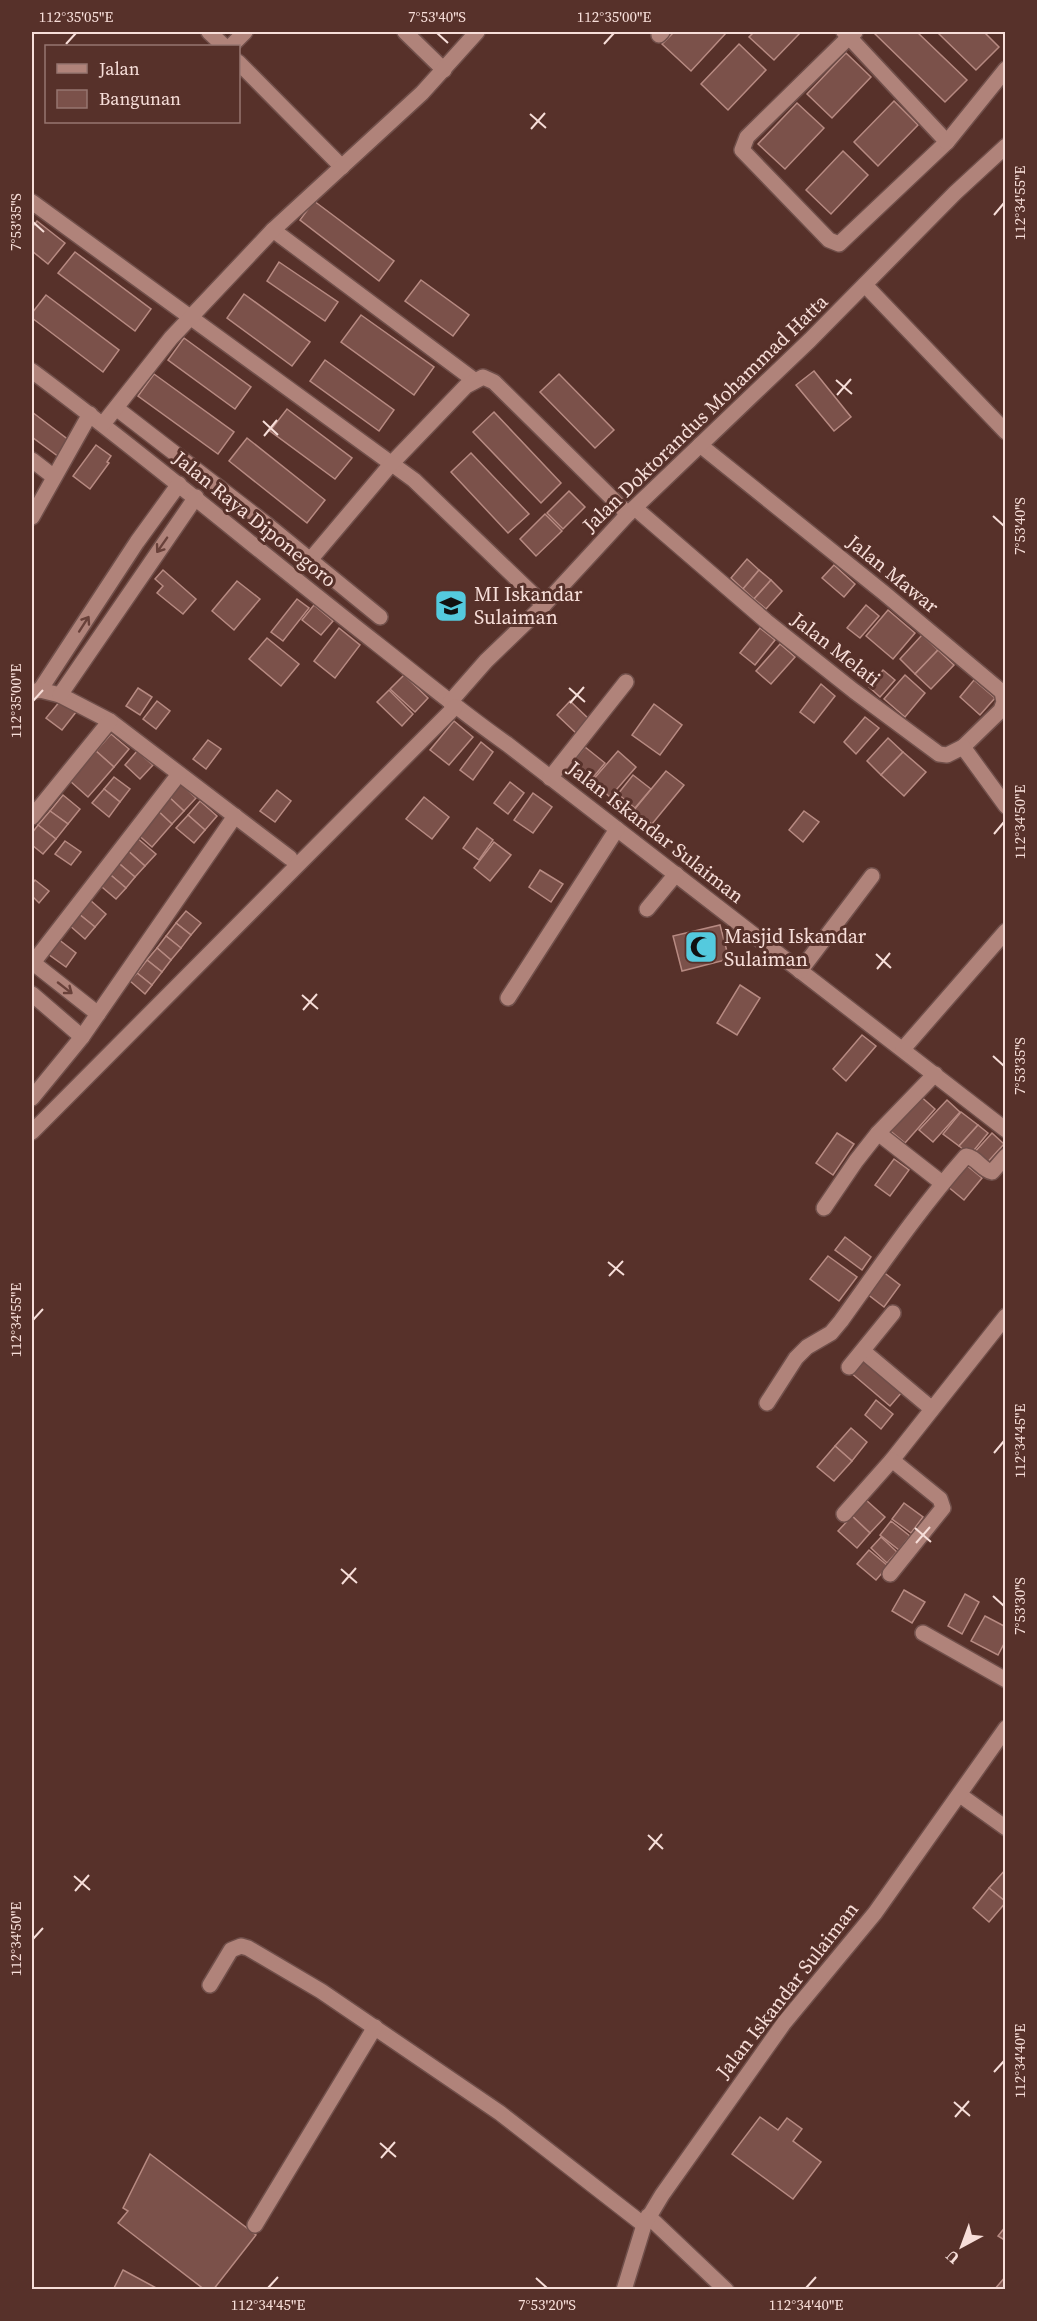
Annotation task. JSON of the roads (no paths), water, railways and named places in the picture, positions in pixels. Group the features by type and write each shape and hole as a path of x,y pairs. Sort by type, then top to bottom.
{"street":[{"path":"209,32 223,45"},
{"path":"232,45 246,32"},
{"path":"405,32 444,70"},
{"path":"103,424 171,338 273,230 444,70 477,32"},
{"path":"947,142 850,33 747,137 742,150 829,240 839,244 947,142 1005,69"},
{"path":"240,64 342,167"},
{"name":"Jalan Doktorandus Mohammad Hatta","path":"32,1132 453,704 486,661 544,605 631,511 810,340 955,193 1005,146"},
{"path":"32,201 414,480 544,605"},
{"path":"273,230 474,380"},
{"path":"865,285 1005,432"},
{"name":"Jalan Raya Diponegoro","path":"32,371 196,497 303,586 453,704"},
{"path":"310,560 392,463 474,380 483,377 494,382 631,511"},
{"path":"116,408 380,617"},
{"path":"32,517 90,414"},
{"name":"Jalan Mawar","path":"700,445 884,593 1002,692 1004,702 1001,710 963,747"},
{"path":"32,460 54,477"},
{"path":"179,484 137,542 61,659 36,691 60,695 110,721 290,858"},
{"path":"60,695 196,497"},
{"name":"Jalan Melati","path":"631,511 854,691 939,754 947,755 963,747"},
{"path":"61,659 78,670"},
{"path":"550,778 626,682"},
{"name":"Jalan Iskandar Sulaiman","path":"453,704 903,1049 1005,1130"},
{"path":"32,817 110,721"},
{"path":"963,747 1005,806"},
{"path":"98,1014 32,963 180,774"},
{"path":"32,1098 81,1038 235,816"},
{"path":"508,998 617,829"},
{"path":"647,909 676,874"},
{"path":"800,971 872,876"},
{"path":"903,1049 1005,931"},
{"path":"32,994 81,1038"},
{"path":"824,1208 878,1133 934,1074"},
{"path":"878,1133 942,1183"},
{"path":"767,1403 796,1359 807,1347 831,1333 842,1321 899,1238 942,1183 968,1155 988,1172 992,1172 1005,1156"},
{"path":"849,1367 893,1313"},
{"path":"844,1514 892,1460 1005,1316"},
{"path":"863,1351 932,1409"},
{"path":"890,1574 943,1508 940,1498 892,1460"},
{"path":"923,1633 1005,1680"},
{"name":"Jalan Iskandar Sulaiman","path":"624,2289 646,2221 681,2166 784,2023 875,1913 1005,1728"},
{"path":"960,1795 1005,1828"},
{"path":"210,1985 231,1950 241,1946 321,1991 500,2113 646,2221 726,2289"},
{"path":"255,2224 375,2027"}],"place":[{"name":"MI Iskandar Sulaiman","path":"451,606"},
{"name":"Masjid Iskandar Sulaiman","path":"701,947"}]}
